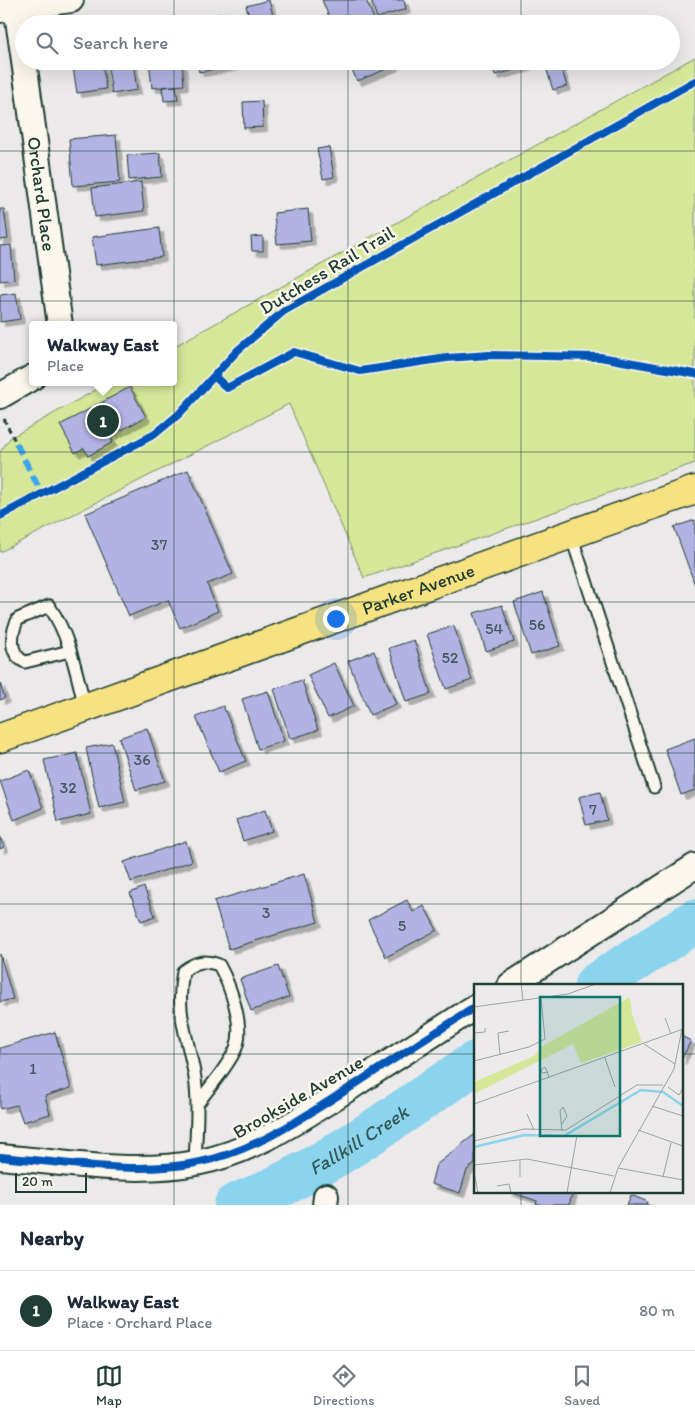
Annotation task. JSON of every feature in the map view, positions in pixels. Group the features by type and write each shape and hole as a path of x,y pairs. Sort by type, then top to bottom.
{"main road":[{"name":"Parker Avenue","path":"0,738 695,490"}],"street":[{"path":"8,8 71,0"},
{"name":"Orchard Place","path":"8,8 15,31"},
{"name":"Orchard Place","path":"25,70 59,321"},
{"path":"2,407 29,381"},
{"path":"512,984 695,866"},
{"name":"Brookside Avenue","path":"0,1157 113,1166 155,1166 195,1163 234,1153 268,1138 474,1008"}],"lane":[{"path":"571,535 654,787"},
{"path":"70,651 25,662 18,658 12,632 18,619 49,606 59,621 70,651 85,709"},
{"path":"195,1163 198,1103 195,1076 180,1018 180,991 183,971 196,962 207,961 219,965 229,982 239,1032 236,1048 198,1103"}],"path":[{"path":"2,407 16,443"}],"green space":[{"path":"695,57 695,463 364,578 289,404 0,552 0,452 10,438 103,386 177,386 177,345 672,70 680,70 680,65"}],"building":[{"path":"269,0 273,15 248,15 246,6"},
{"path":"322,0 366,0 372,15 328,15"},
{"path":"371,0 404,0 406,9 387,15 376,15"},
{"path":"73,70 103,70 106,89 77,93"},
{"path":"108,70 134,70 137,90 112,94"},
{"path":"150,70 183,70 184,85 152,88"},
{"path":"352,70 384,70 357,81"},
{"path":"494,70 514,70 495,75"},
{"path":"547,70 562,70 567,86 553,90"},
{"path":"176,86 178,100 164,101 162,87"},
{"path":"262,101 263,127 244,128 243,102"},
{"path":"116,135 120,182 73,186 69,139"},
{"path":"329,147 334,177 323,179 317,149"},
{"path":"160,153 162,177 129,180 127,155"},
{"path":"141,182 144,211 95,217 92,188"},
{"path":"0,209 4,209 8,239 0,240"},
{"path":"308,209 311,241 277,244 274,213"},
{"path":"159,228 162,257 96,265 92,237"},
{"path":"263,236 263,251 252,251 251,237"},
{"path":"11,245 14,279 0,281 0,246"},
{"path":"16,293 20,319 0,322 0,295"},
{"path":"130,387 146,417 110,436 113,442 88,456 84,448 75,453 60,425"},
{"path":"188,470 233,574 207,584 218,611 180,628 168,600 129,616 85,514"},
{"path":"695,520 695,585 674,527"},
{"path":"543,592 560,646 531,655 514,602"},
{"path":"502,605 514,642 486,651 474,613"},
{"path":"454,626 472,680 446,689 427,634"},
{"path":"414,640 431,694 406,702 389,648"},
{"path":"374,651 396,704 370,715 348,661"},
{"path":"334,663 354,706 328,718 308,675"},
{"path":"302,680 318,730 290,739 274,689"},
{"path":"0,683 5,698 0,700"},
{"path":"268,691 284,741 258,749 242,699"},
{"path":"223,706 246,761 219,772 196,717"},
{"path":"147,728 165,781 136,790 119,738"},
{"path":"695,738 695,790 681,795 665,749"},
{"path":"112,743 125,802 99,808 86,748"},
{"path":"77,753 91,814 58,822 44,760"},
{"path":"29,770 43,808 14,820 0,781"},
{"path":"600,792 607,820 586,825 579,797"},
{"path":"265,810 272,831 243,841 236,820"},
{"path":"0,836 4,847 0,849"},
{"path":"186,841 192,861 131,882 124,862"},
{"path":"304,874 318,922 229,949 214,901"},
{"path":"144,887 155,916 141,921 130,893"},
{"path":"407,900 413,912 424,906 437,930 386,957 368,920"},
{"path":"0,954 13,999 0,1002"},
{"path":"278,966 289,997 251,1011 240,979"},
{"path":"55,1032 71,1088 45,1096 50,1114 23,1122 17,1105 0,1109 0,1048"},
{"path":"682,1036 691,1041 682,1058"},
{"path":"474,1135 474,1165 467,1170 460,1193 431,1184 436,1165"},
{"path":"510,1192 573,1192 569,1205 536,1205 537,1201"},
{"path":"631,1195 648,1202 647,1205 627,1205"}],"waterway":[{"name":"Fallkill Creek","path":"598,984 695,921"},
{"name":"Fallkill Creek","path":"236,1205 268,1192 329,1159 474,1064"}],"marked path":[{"path":"16,443 42,494"}],"cycle path":[{"name":"Dutchess Rail Trail","path":"0,516 155,434 178,415 238,350 284,311 695,81"},
{"path":"214,376 227,388 294,352 360,371 447,358 489,355 600,357 695,374"},
{"path":"0,1157 123,1168 172,1166 217,1158 258,1142 296,1122 474,1008"}],"place":[{"name":"Walkway East","path":"103,421"}]}
